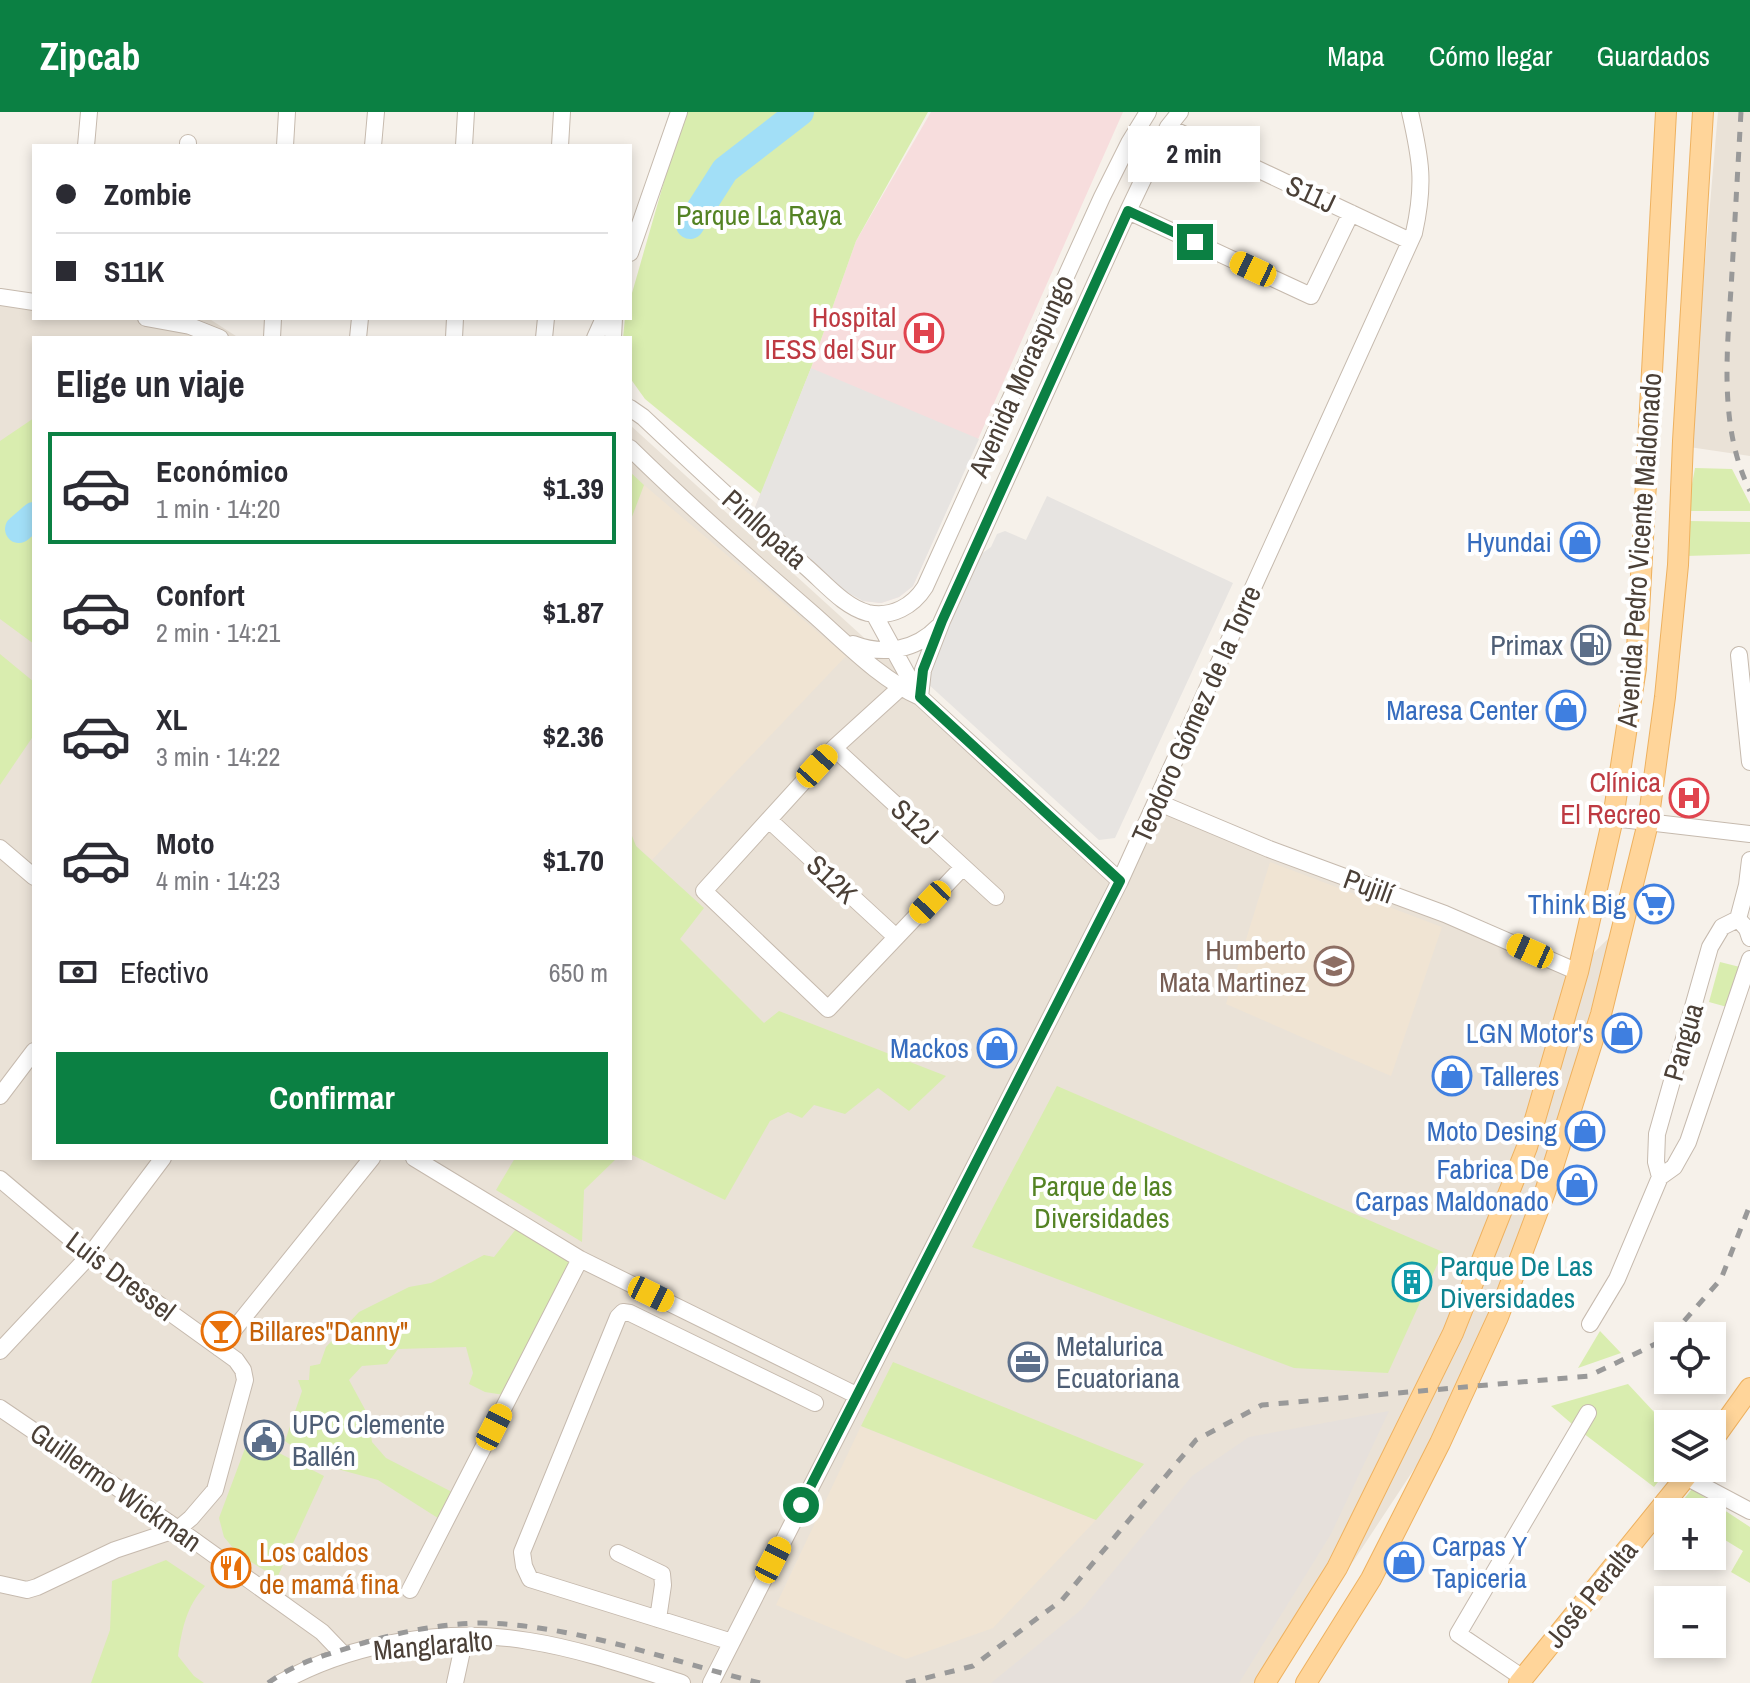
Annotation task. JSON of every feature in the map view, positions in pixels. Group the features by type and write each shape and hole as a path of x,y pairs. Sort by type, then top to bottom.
{"main road":[{"name":"Avenida Pedro Vicente Maldonado","path":"1265,1683 1337,1568 1453,1333 1527,1147 1578,972 1613,818 1636,668 1666,112"},
{"name":"Avenida Pedro Vicente Maldonado","path":"1306,1683 1371,1579 1440,1443 1498,1317 1545,1192 1601,1014 1648,823 1665,697 1678,565 1703,112"},
{"path":"1726,1421 1750,1388"},
{"name":"José Peralta","path":"1521,1680 1682,1482"}],"street":[{"path":"86,144 89,112"},
{"path":"285,144 287,112"},
{"path":"373,144 376,112"},
{"path":"464,144 466,112"},
{"path":"560,144 562,112"},
{"path":"632,247 679,112"},
{"name":"Avenida Moraspungo","path":"874,614 889,613 914,602 925,587 1102,197 1148,112"},
{"name":"Avenida Moraspungo","path":"920,697 923,670 942,621 1128,211 1168,127 1180,112"},
{"name":"Teodoro Gómez de la Torre","path":"711,1683 1120,881 1410,241 1422,188 1418,147 1410,112"},
{"name":"S11J","path":"1168,127 1410,241"},
{"path":"1128,211 1311,296 1351,213"},
{"path":"0,297 32,302"},
{"path":"177,320 215,336"},
{"name":"Pinllopata","path":"636,412 739,508 837,593 856,608 874,614 920,697"},
{"name":"Pinllopata","path":"632,450 691,508 838,636 900,688 920,697 1120,881"},
{"name":"Avenida Moraspungo","path":"894,650 922,640 942,621"},
{"name":"Pinllopata","path":"838,636 859,647 894,650"},
{"path":"1739,655 1750,762"},
{"path":"900,688 834,748 704,891 828,1009 963,867"},
{"name":"S12J","path":"834,748 996,897"},
{"name":"Pujilí","path":"1157,802 1269,849 1445,914 1578,972"},
{"path":"1613,818 1750,834"},
{"name":"S12K","path":"769,820 896,937"},
{"path":"0,848 32,875"},
{"path":"1750,860 1738,919 1750,938"},
{"name":"Pangua","path":"1660,1177 1656,1162 1657,1134 1710,947 1722,927 1738,919"},
{"name":"Pangua","path":"1590,1324 1617,1279 1660,1177 1674,1167 1688,1142 1750,959"},
{"path":"0,1096 32,1054"},
{"path":"0,1351 90,1255 161,1160"},
{"path":"219,1348 370,1160"},
{"path":"417,1160 580,1259 856,1395"},
{"name":"Luis Dressel","path":"0,1179 90,1255 236,1360 243,1370 245,1380 215,1490 178,1529"},
{"path":"410,1590 580,1259"},
{"path":"732,1642 530,1579 522,1552 618,1317 623,1312 815,1403"},
{"name":"Guillermo Wickman","path":"0,1408 322,1632 344,1655"},
{"path":"1521,1680 1458,1634 1588,1413"},
{"path":"1703,1482 1750,1511"},
{"path":"0,1584 27,1590 115,1550 178,1529"},
{"path":"618,1553 662,1574 658,1619"},
{"path":"455,1683 465,1637"},
{"name":"Manglaralto","path":"280,1683 344,1655 393,1644 465,1637 543,1644 682,1683"}],"shaded area":[{"name":"Hospital IESS del Sur","path":"931,112 1123,112 913,586 899,597 881,603 863,601 754,510 811,368 856,241"},
{"path":"1718,112 1750,112 1750,456 1689,447"},
{"path":"0,298 32,301 32,320 211,320 236,336 32,336 32,1160 632,1160 632,427 1123,873 1149,802 1579,967 1613,934 1490,1354 1273,1683 0,1683"},
{"path":"811,368 979,439 913,586 899,597 881,603 863,601 843,590 754,510"},
{"path":"644,485 846,656 652,860 636,846 632,836 632,517"},
{"path":"1047,496 1233,583 1115,838 1099,840 927,683 927,674 981,554 991,547 997,534 1005,531 1026,540"},
{"name":"Humberto Mata Martinez","path":"1270,862 1442,927 1391,1076 1226,1004"},
{"path":"1389,1411 1331,1534 1239,1683 991,1683 1082,1609 1192,1476 1249,1437"},
{"path":"861,1426 1096,1520 993,1628 906,1659 776,1605"}],"green space":[{"name":"Parque La Raya","path":"684,112 928,112 856,241 811,368 761,494 645,399 632,381 632,336 623,336 625,320 632,320 632,293"},
{"path":"32,419 32,643 0,619 0,441"},
{"path":"1695,468 1732,469 1750,504 1750,511 1687,511"},
{"path":"632,474 644,485 632,517"},
{"path":"1689,521 1750,522 1750,554 1686,556"},
{"path":"0,654 32,680 32,738 0,785"},
{"path":"632,836 636,846 704,908 680,939 764,1023 779,1011 946,1076 909,1111 878,1088 845,1114 814,1105 802,1118 788,1112 770,1121 725,1200 632,1155"},
{"path":"1720,962 1740,967 1727,1007 1709,1002"},
{"name":"Parque de las Diversidades","path":"1057,1086 1443,1252 1388,1373 1294,1368 972,1247"},
{"path":"514,1160 615,1160 584,1190 582,1242 496,1190"},
{"path":"516,1229 577,1264 504,1395 485,1392 469,1384 473,1373 466,1347 398,1349 387,1364 362,1366 349,1380 368,1415 372,1442 386,1458 454,1493 441,1520 378,1480 315,1463 285,1441 302,1391 298,1380 309,1380 310,1366 320,1364 326,1347 359,1312 409,1287 431,1283 484,1255 494,1257"},
{"path":"1600,1331 1621,1353 1578,1368"},
{"path":"893,1362 1144,1464 1096,1520 861,1426"},
{"path":"1628,1384 1654,1412 1654,1482 1658,1482 1654,1487 1551,1406"},
{"path":"247,1443 281,1454 324,1476 277,1578 238,1554 224,1537 219,1518"},
{"path":"1692,1489 1706,1498 1685,1498"},
{"path":"1726,1511 1750,1527 1750,1583 1731,1572 1743,1551 1726,1541"},
{"path":"166,1560 205,1586 193,1602 186,1619 178,1656 204,1683 91,1683 110,1630 112,1581"}],"waterway":[{"path":"690,225 725,170 800,112"},
{"path":"19,529 32,518"}],"railway":[{"path":"1741,112 1727,384 1733,439 1750,491"},
{"path":"1683,1322 1721,1279 1750,1205"},
{"path":"906,1683 973,1666 1062,1600 1196,1440 1262,1405 1589,1376 1654,1345"},
{"path":"268,1683 288,1670 328,1654 415,1630 466,1623 517,1625 588,1637 760,1683"}],"place":[{"name":"Hospital IESS del Sur","path":"924,333"},
{"name":"Hyundai","path":"1580,542"},
{"name":"Primax","path":"1591,645"},
{"name":"Maresa Center","path":"1566,710"},
{"name":"Clínica El Recreo","path":"1689,798"},
{"name":"Think Big","path":"1654,904"},
{"name":"Humberto Mata Martinez","path":"1334,966"},
{"name":"LGN Motor's","path":"1622,1033"},
{"name":"Mackos","path":"997,1048"},
{"name":"Talleres","path":"1452,1076"},
{"name":"Moto Desing","path":"1585,1131"},
{"name":"Fabrica De Carpas Maldonado","path":"1577,1185"},
{"name":"Parque De Las Diversidades","path":"1412,1282"},
{"name":"Billares\"Danny\"","path":"221,1331"},
{"name":"Metalurica Ecuatoriana","path":"1028,1362"},
{"name":"UPC Clemente Ballén","path":"264,1440"},
{"name":"Carpas Y Tapiceria","path":"1404,1562"},
{"name":"Los caldos de mamá fina","path":"231,1568"}],"route":[{"path":"801,1505 1120,881 920,697 923,670 942,621 1128,211 1195,242"}]}
